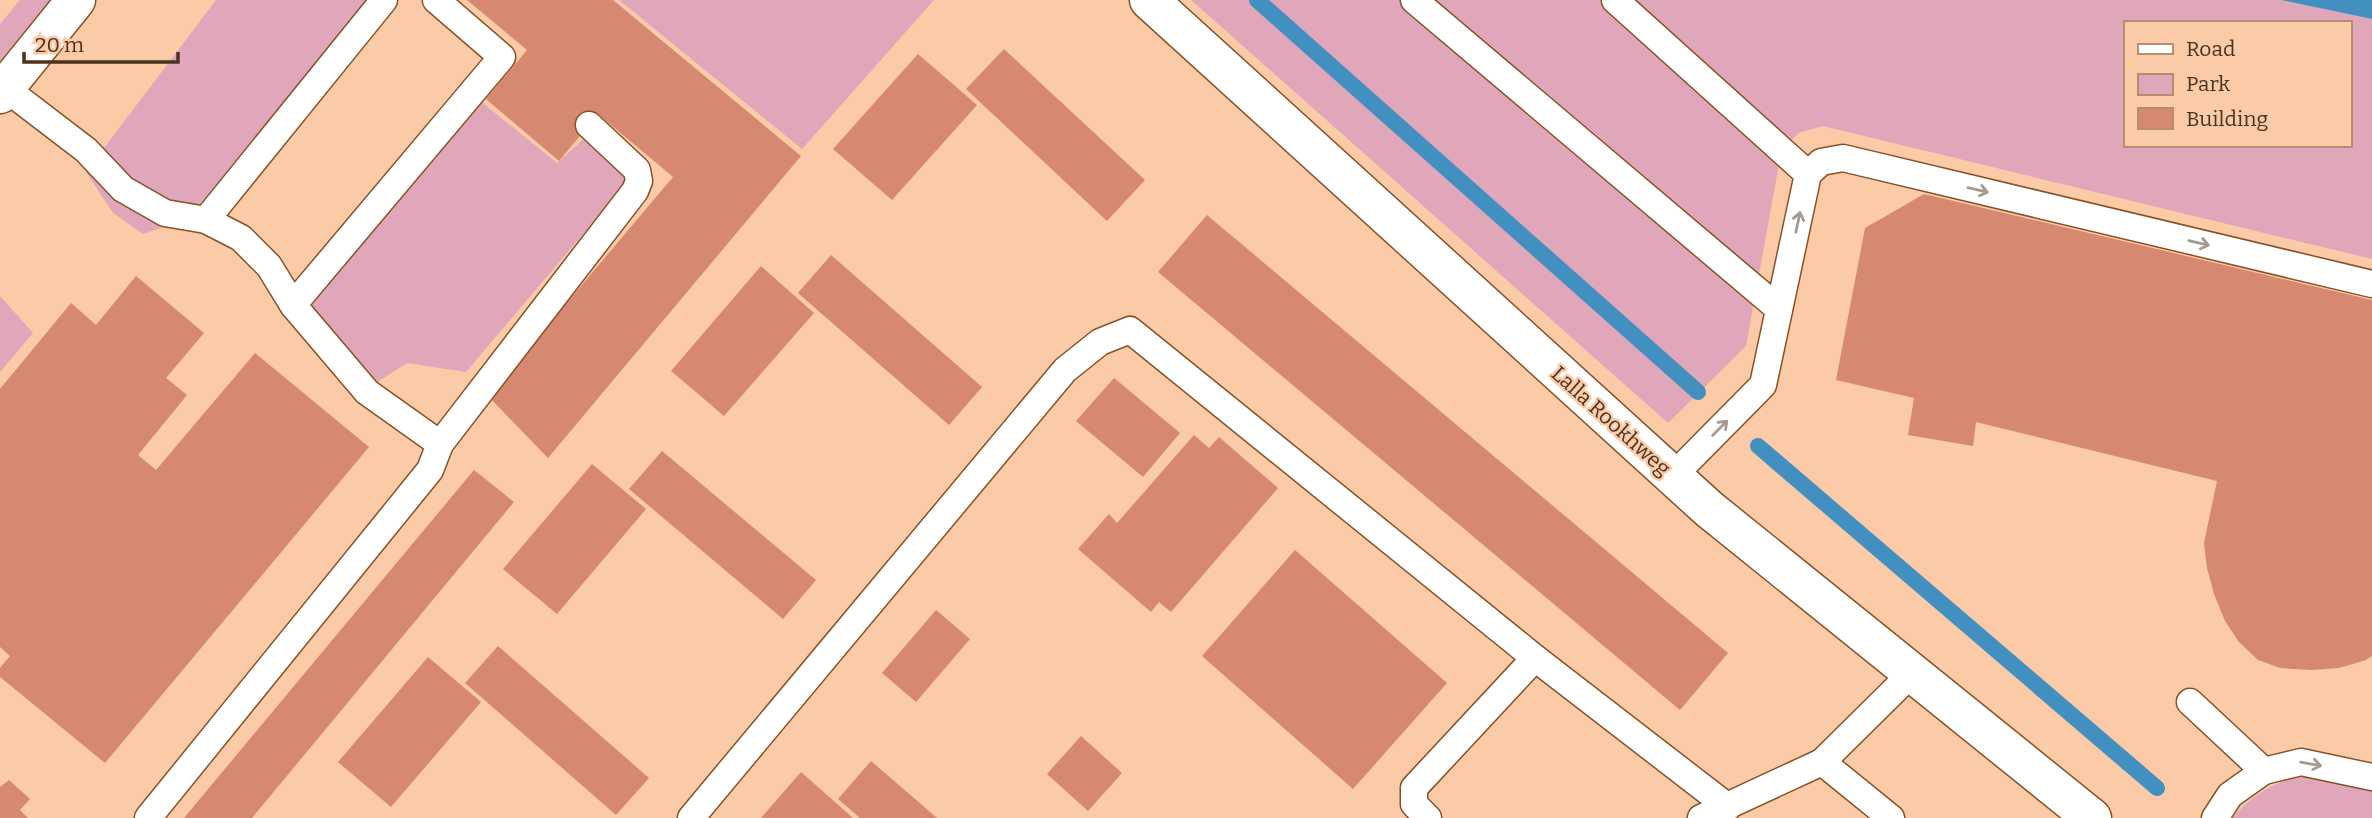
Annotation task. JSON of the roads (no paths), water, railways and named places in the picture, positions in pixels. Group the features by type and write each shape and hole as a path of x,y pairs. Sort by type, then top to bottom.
{"street":[{"path":"3,91 76,0"},
{"name":"Lalla Rookhweg","path":"1150,0 1672,477 2092,818"}],"lane":[{"path":"206,220 384,0"},
{"path":"293,306 507,62 436,0"},
{"path":"1413,0 1779,309"},
{"path":"1615,0 1808,174"},
{"path":"3,91 86,150 123,189 165,213 206,220 242,238 269,266 293,306 367,392 440,444"},
{"path":"148,818 430,470 440,444 635,191 639,181 637,170 589,125"},
{"path":"1672,477 1763,385 1808,174 1821,162 1843,158 2372,284"},
{"path":"691,818 1065,370 1100,342 1130,330 1535,658 1728,807"},
{"path":"1427,818 1414,804 1414,788 1535,658"},
{"path":"1701,818 1822,762 1912,673"},
{"path":"2190,702 2264,771"},
{"path":"1822,762 1891,818"},
{"path":"2215,818 2230,795 2264,771 2301,762 2372,777"}],"water":[{"path":"2281,0 2372,0 2372,19"}],"waterway":[{"path":"1257,0 1698,392"},
{"path":"1758,446 2157,788"}]}
